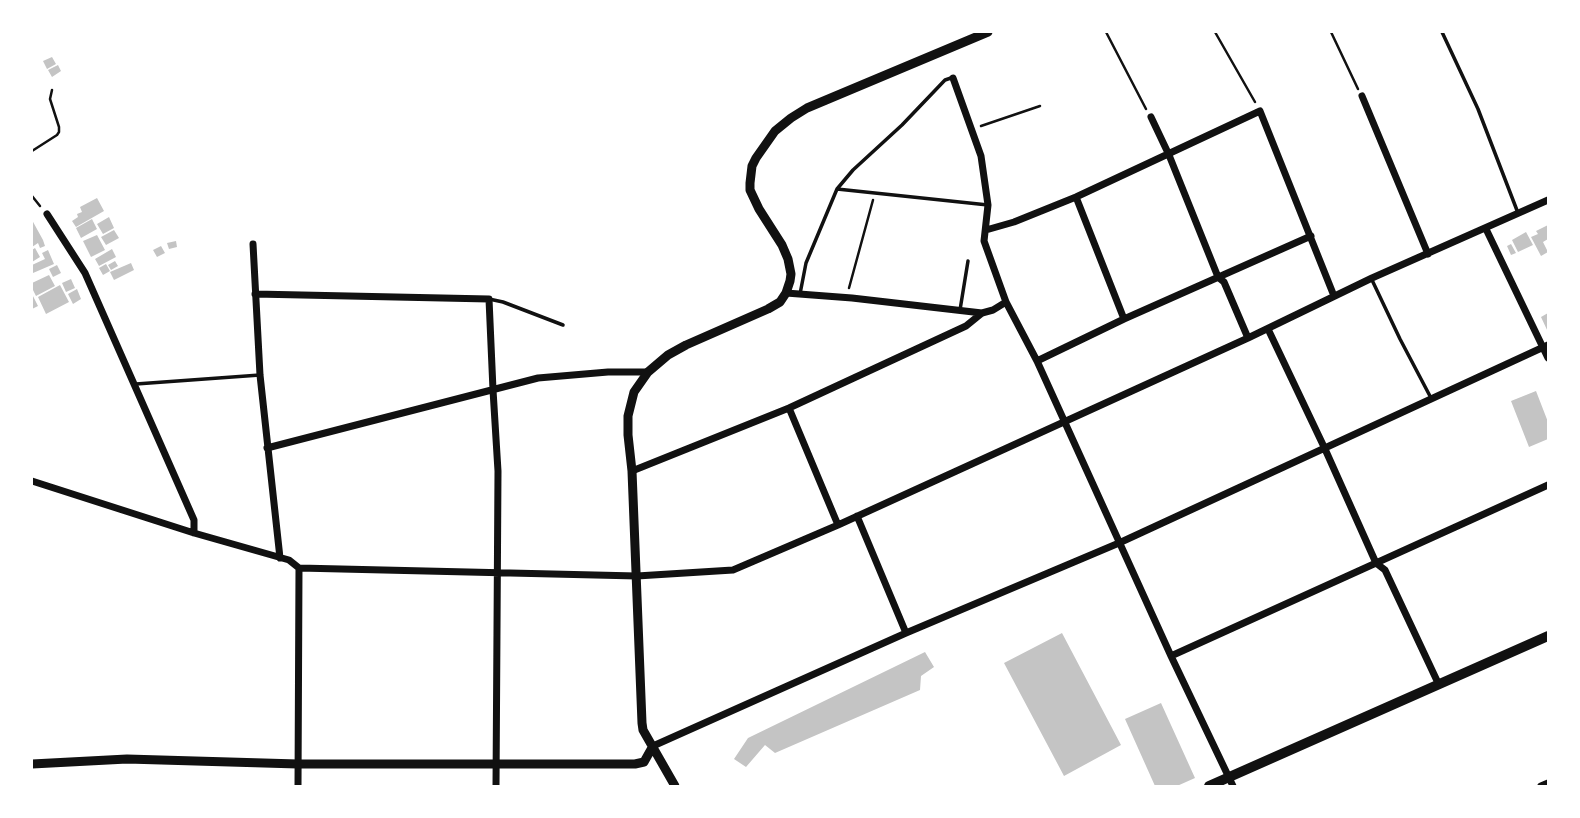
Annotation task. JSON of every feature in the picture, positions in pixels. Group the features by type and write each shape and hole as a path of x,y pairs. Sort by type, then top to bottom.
{"main road":[{"path":"1209,786 1231,782 1549,636"}],"street":[{"path":"675,786 643,730 642,723 632,471 628,435 628,416 634,392 660,360 686,345 775,306 786,292 791,274 788,259 758,209 750,190 752,166 770,138 790,118 807,108 986,33 996,32"},
{"path":"953,78 981,156 988,205 984,241 1006,302 1037,361 1231,782"},
{"path":"1362,96 1428,254"},
{"path":"986,230 1014,222 1076,197 1260,111 1334,296"},
{"path":"1151,117 1218,277 1224,282 1248,338"},
{"path":"1076,197 1124,319"},
{"path":"32,481 281,558 299,568 636,576 733,570 838,525 1268,329 1372,278 1549,200"},
{"path":"47,214 85,273 194,520 194,533"},
{"path":"1486,229 1546,346 1549,358"},
{"path":"1037,361 1124,319 1311,236"},
{"path":"253,244 260,374 281,558"},
{"path":"786,292 982,313 1006,302"},
{"path":"255,294 489,299 498,471 496,786"},
{"path":"632,471 789,408 966,326 982,313"},
{"path":"1268,329 1376,563 1385,570 1439,685"},
{"path":"32,764 127,758 298,764 640,764 653,746 906,633 1119,543 1546,346"},
{"path":"267,448 538,378 608,372 648,372"},
{"path":"789,408 838,525"},
{"path":"1171,656 1549,485"},
{"path":"856,516 906,633"},
{"path":"298,786 299,568"},
{"path":"1541,786 1549,783"}],"lane":[{"path":"1442,32 1478,109 1519,214"},
{"path":"800,294 806,263 836,189 945,80 953,78"},
{"path":"836,189 988,205"},
{"path":"960,310 968,261"},
{"path":"1372,278 1432,399"},
{"path":"489,299 563,325"},
{"path":"134,384 260,374"}],"path":[{"path":"1106,32 1151,117"},
{"path":"1215,32 1260,111"},
{"path":"1331,32 1362,96"},
{"path":"32,151 59,132 50,99 52,90"},
{"path":"972,129 1040,106"},
{"path":"847,297 874,193"},
{"path":"32,196 47,214"}],"building":[{"path":"52,57 56,64 47,69 43,61"},
{"path":"58,65 61,71 52,77 48,70"},
{"path":"97,198 104,211 76,227 72,221 82,212 80,207"},
{"path":"109,217 114,228 103,234 97,224"},
{"path":"92,219 97,229 81,238 76,228"},
{"path":"32,220 45,246 40,248 38,243 32,247"},
{"path":"1548,225 1548,239 1543,242 1548,252 1541,256 1531,237"},
{"path":"114,230 119,238 106,245 101,237"},
{"path":"1526,232 1533,245 1518,252 1512,240"},
{"path":"97,235 105,250 91,257 83,241"},
{"path":"176,241 177,247 169,249 167,243"},
{"path":"1511,244 1516,253 1511,255 1507,246"},
{"path":"161,246 165,253 157,257 153,250"},
{"path":"35,248 40,257 32,262 32,250"},
{"path":"112,249 116,257 99,266 95,259"},
{"path":"48,250 54,264 33,273 32,265 45,259 42,253"},
{"path":"115,261 118,266 111,270 108,265"},
{"path":"131,263 134,270 114,280 110,272"},
{"path":"106,264 110,271 103,275 99,268"},
{"path":"57,265 61,273 53,277 49,269"},
{"path":"49,275 55,286 36,296 32,291 32,283"},
{"path":"71,279 75,288 66,292 62,283"},
{"path":"60,285 69,302 46,314 38,297"},
{"path":"77,289 81,299 73,304 68,294"},
{"path":"32,294 38,306 32,309"},
{"path":"1548,313 1548,332 1541,317"},
{"path":"1536,391 1548,422 1548,439 1529,447 1511,401"},
{"path":"1062,633 1121,745 1064,776 1004,663"},
{"path":"925,652 934,667 921,676 920,690 775,753 765,745 746,767 734,759 748,738"},
{"path":"1161,703 1195,778 1177,786 1155,786 1125,719"}]}
